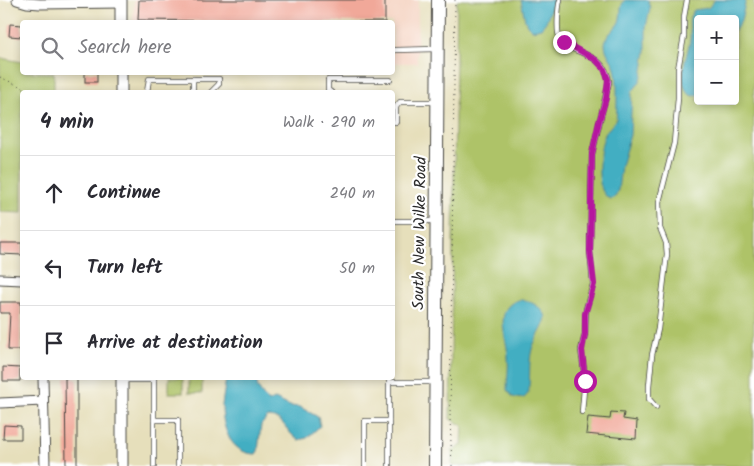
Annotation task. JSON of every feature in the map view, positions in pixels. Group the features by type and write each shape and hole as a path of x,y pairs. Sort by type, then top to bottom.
{"main road":[{"name":"South New Wilke Road","path":"435,466 438,0"}],"street":[{"path":"17,0 40,4 121,2 121,20"},
{"path":"121,75 121,90"},
{"path":"0,279 20,280"},
{"path":"43,380 45,466"},
{"path":"122,380 122,466"},
{"path":"0,403 43,401"}],"lane":[{"path":"560,0 556,11 558,33 561,40 596,60 604,69 608,79 606,98 592,154 590,251 594,284 585,314 585,334 582,350 585,378 582,412"},
{"path":"656,407 649,399 648,391 652,379 652,355 658,329 667,254 667,247 660,224 659,198 674,142 678,102 678,69 684,36 684,17 687,0"},
{"path":"395,50 438,49"},
{"path":"147,90 149,79 219,79 218,84 213,90"},
{"path":"193,79 193,90"},
{"path":"328,90 328,80 390,80"},
{"path":"395,122 396,107 400,102 438,102"},
{"path":"395,221 437,220"},
{"path":"154,380 154,466"},
{"path":"389,466 389,380 435,382"},
{"path":"154,420 178,420 178,466"},
{"path":"364,466 365,421 389,421"}],"path":[{"path":"452,466 450,419 455,0"},
{"path":"0,77 28,90"}],"shaded area":[{"path":"134,0 418,0 417,63 395,63 395,20 133,20"}],"green space":[{"path":"457,0 754,0 754,466 452,466 452,451 462,445 463,426 450,419"},
{"path":"0,58 20,62 20,75 54,75 54,90 20,90 20,213 0,212"},
{"path":"169,380 183,380 183,393 169,393"},
{"path":"189,380 202,380 202,393 189,393"}],"water":[{"path":"521,0 554,0 546,22 541,28 532,30 527,25"},
{"path":"625,0 648,0 650,8 646,27 646,51 642,76 632,92 630,135 621,166 618,190 615,197 610,199 601,187 599,159 605,134 616,119 617,86 615,67 607,53 605,41 619,22 622,5"},
{"path":"715,0 746,0 739,24 739,15 694,15 694,96 692,96 684,85 683,77 690,40 690,17 694,10 708,8"},
{"path":"518,300 535,304 546,317 532,349 528,393 524,398 513,397 507,390 508,362 503,325 505,310 510,304"},
{"path":"226,380 256,380 258,388 268,402 275,399 290,406 300,407 318,417 320,426 307,438 298,440 282,422 268,417 261,425 258,451 256,454 247,453 229,438 222,413"}],"building":[{"path":"139,0 385,0 385,20 138,20"},
{"path":"10,24 20,25 20,37 9,36"},
{"path":"85,75 97,75 97,82 85,82"},
{"path":"0,243 20,243 20,255 0,254"},
{"path":"0,302 20,302 20,350 8,350 10,313 0,313"},
{"path":"3,367 20,368 20,381 3,381"},
{"path":"65,380 77,380 77,466 66,466"},
{"path":"611,412 624,413 623,419 637,421 636,439 586,434 588,417 610,419"},
{"path":"4,425 21,426 21,439 3,439"}],"route":[{"path":"564,42 601,64 607,74 609,84 592,154 590,251 594,284 584,322 585,334 582,359 585,381"}]}
